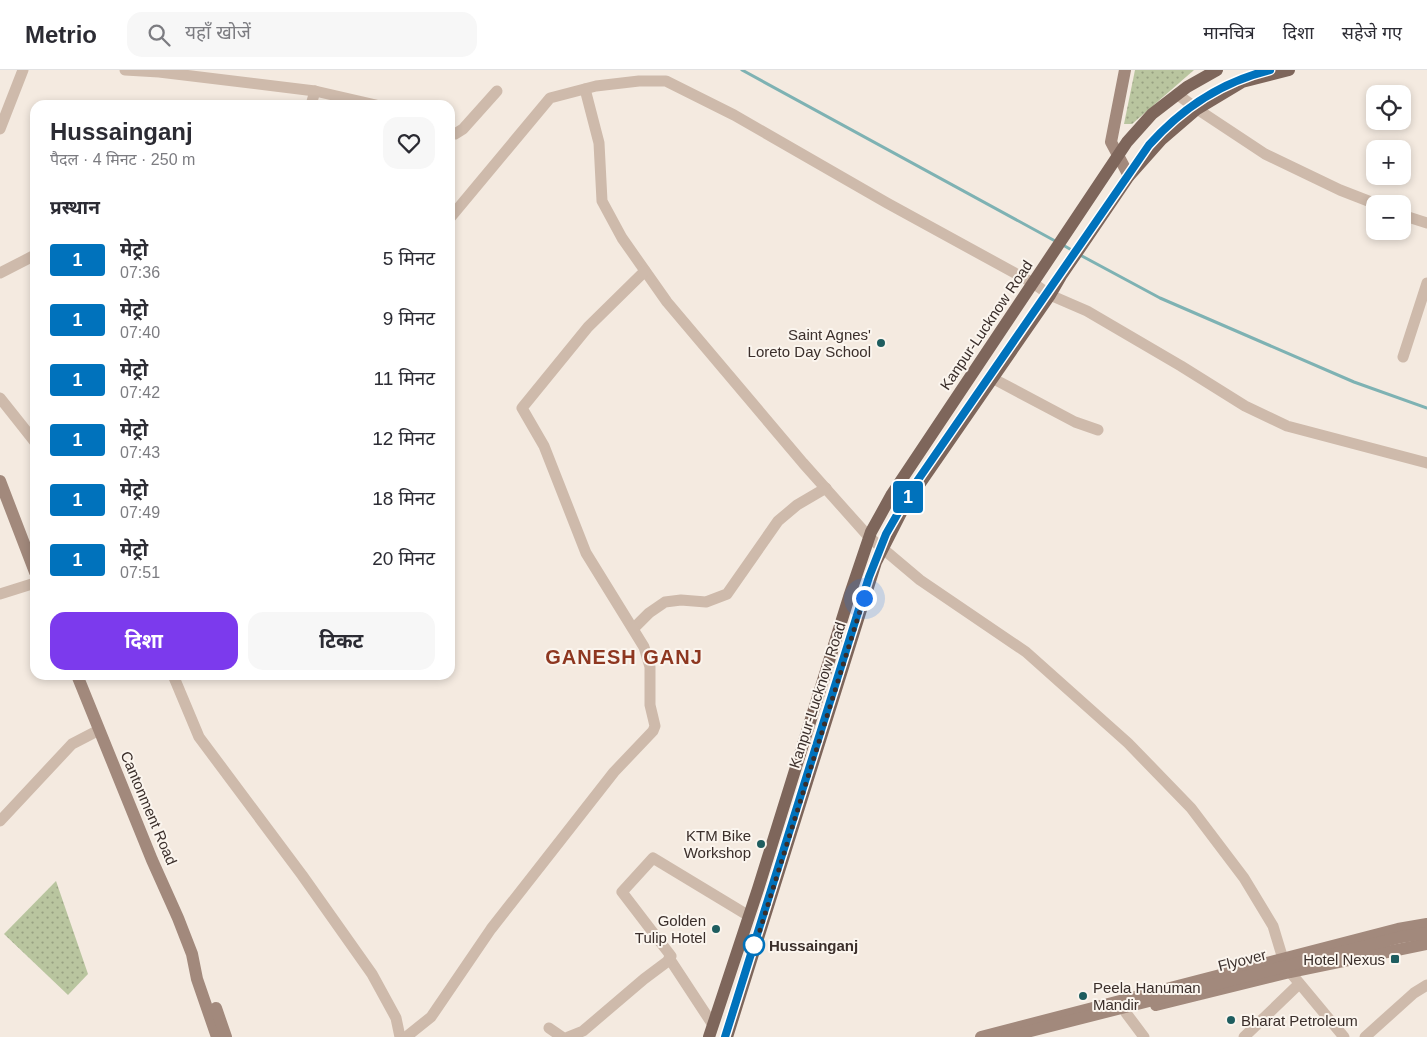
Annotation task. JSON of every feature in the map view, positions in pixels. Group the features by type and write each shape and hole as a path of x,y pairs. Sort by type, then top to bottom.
{"main road":[{"path":"1125,70 1111,142 1117,157 1129,176"},
{"name":"Kanpur-Lucknow Road","path":"711,1031 869,537 892,494 1127,142 1152,114 1177,94 1217,70"},
{"name":"Kanpur-Lucknow Road","path":"727,1037 876,562 904,505 1050,295 1129,176 1161,140 1197,109 1242,82 1289,70"},
{"path":"0,480 30,559"},
{"name":"Cantonment Road","path":"79,680 192,954 217,1037"},
{"path":"822,683 836,687"},
{"path":"982,1037 1398,929 1427,924"},
{"name":"Flyover","path":"1007,1037 1373,944 1427,933"},
{"path":"1031,1037 1290,972 1427,944"},
{"name":"Cantonment Road","path":"192,954 202,969 226,1037"}],"street":[{"path":"0,129 23,70"},
{"path":"125,70 159,72 315,91 354,100"},
{"path":"455,212 550,98 585,89 639,81 666,82 734,115 887,203 1033,283 1050,295 1087,311 1245,406 1286,426 1427,463"},
{"path":"585,89 599,143 602,200 622,238 667,302 869,537 920,580 1026,652 1128,743 1191,808 1244,878 1273,926 1283,959 1290,972 1344,1037"},
{"path":"312,100 315,91"},
{"path":"455,134 463,129 497,92"},
{"path":"1177,94 1265,154 1340,190 1366,200"},
{"path":"1411,217 1427,223"},
{"path":"0,273 30,258"},
{"path":"406,1037 431,1017 491,929 614,772 653,732 655,726 650,705 650,667 644,647 586,553 544,446 522,408 588,328 645,271"},
{"path":"1403,357 1427,283"},
{"path":"992,378 1075,422 1098,430"},
{"path":"0,398 30,436"},
{"path":"634,628 649,613 665,602 681,600 706,602 727,594 778,521 797,505 826,488"},
{"path":"0,594 30,585"},
{"path":"176,680 199,737 302,875 372,974 396,1018 400,1037"},
{"path":"0,821 72,744 99,730"},
{"path":"711,1031 669,958 671,956 622,892 654,858 749,916"},
{"path":"568,1037 583,1031 668,961 669,958"},
{"path":"1244,1037 1299,984"},
{"path":"1365,1037 1414,993 1427,985"},
{"path":"1121,1001 1126,1013 1144,1037"},
{"path":"549,1028 562,1037"}],"green space":[{"path":"1135,70 1194,70 1132,124 1124,124"},
{"path":"56,881 88,974 68,995 4,934"}],"waterway":[{"path":"742,70 1057,242"},
{"path":"1063,245 1075,252"},
{"path":"1080,255 1160,298 1354,382 1427,408"}],"metro line":[{"name":"1","path":"725,1037 869,577 886,534 913,487 1149,145 1172,121 1198,100 1228,84 1270,70"}],"place":[{"name":"Saint Agnes' Loreto Day School","path":"881,343"},
{"name":"KTM Bike Workshop","path":"761,844"},
{"name":"Golden Tulip Hotel","path":"716,929"},
{"name":"Hussainganj","path":"754,945"},
{"name":"Hotel Nexus","path":"1395,959"},
{"name":"Peela Hanuman Mandir","path":"1083,996"},
{"name":"Bharat Petroleum","path":"1231,1020"}],"district":[{"name":"GANESH GANJ","path":"624,657"}],"route":[{"path":"754,945 781,865 864,598"}]}
